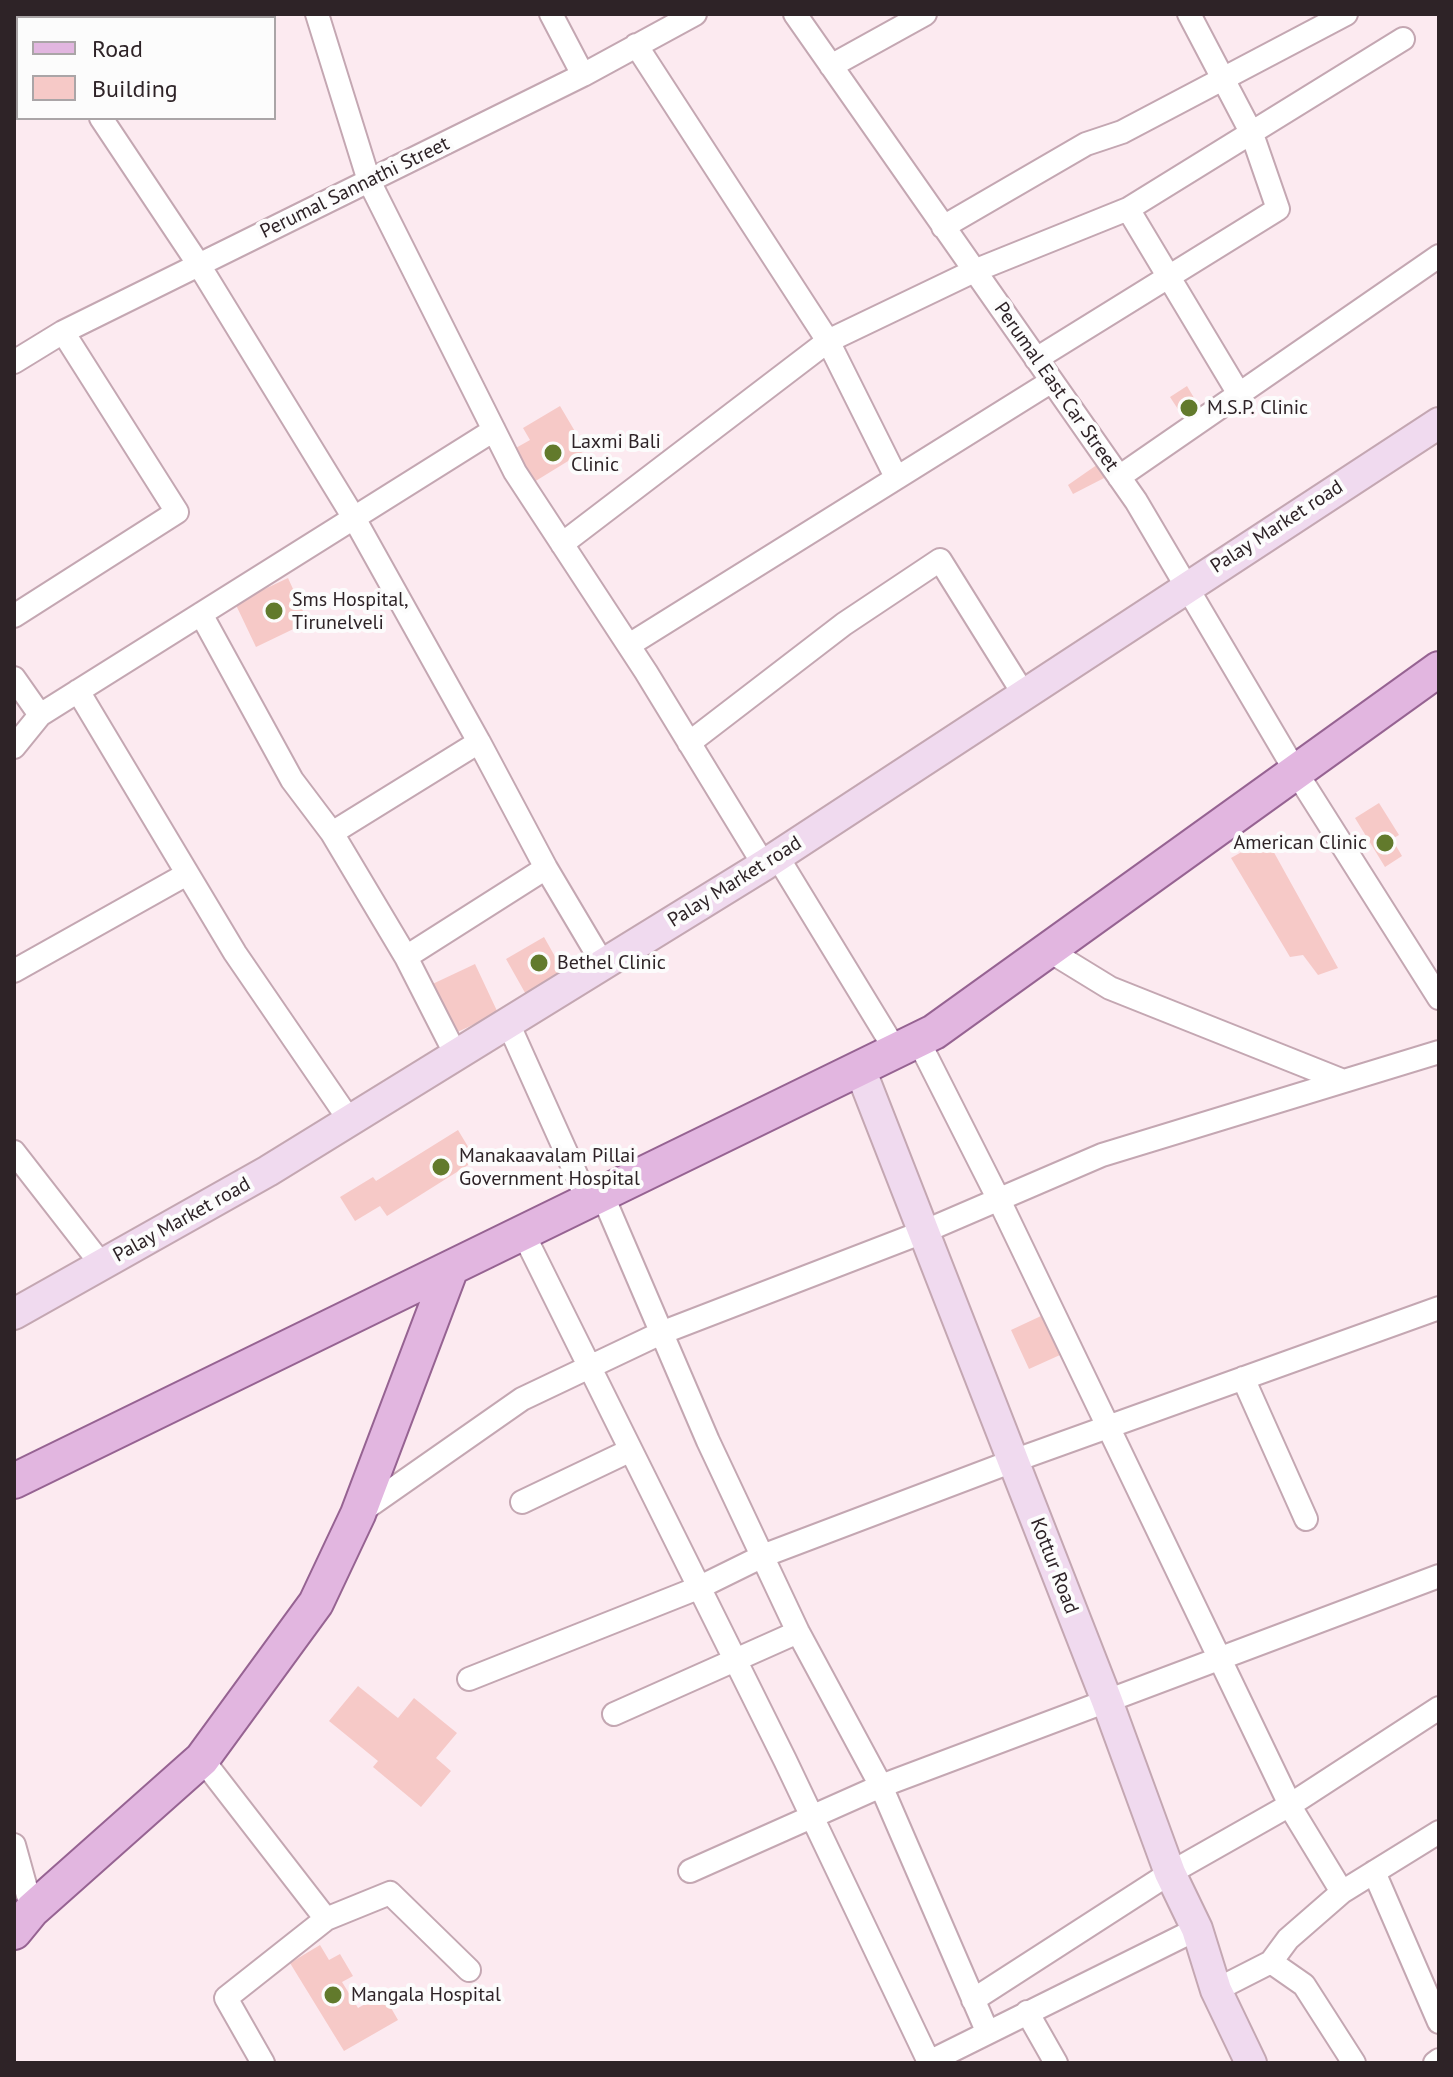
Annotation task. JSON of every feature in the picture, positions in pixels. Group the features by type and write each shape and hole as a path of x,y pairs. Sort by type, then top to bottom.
{"main road":[{"path":"14,1481 907,1046 1048,950 1439,669"},
{"path":"23,1921 202,1759 316,1603 358,1514 451,1268"}],"street":[{"path":"317,14 369,181 515,472 629,645 689,743 770,861 907,1046 999,1200 1290,1805 1342,1892"},
{"path":"551,14 583,75"},
{"name":"Perumal Sannathi Street","path":"14,362 63,332 583,75 695,14"},
{"name":"Perumal East Car Street","path":"795,14 1119,477 1188,584 1296,772 1439,998"},
{"path":"831,66 925,14"},
{"path":"1036,359 1278,209 1252,134 1189,14"},
{"path":"943,227 1086,144 1122,132 1346,14"},
{"path":"562,544 828,341 974,271 1128,209 1403,39"},
{"path":"636,45 828,341 896,477"},
{"path":"102,120 199,265 354,518 546,868 603,964"},
{"path":"1128,209 1239,394"},
{"path":"1119,477 1439,256"},
{"path":"14,616 177,512 63,332"},
{"path":"629,645 1052,381"},
{"path":"14,747 40,715 494,430"},
{"name":"Palay Market road","path":"14,1314 350,1121 770,861 1188,584 1435,435"},
{"path":"689,743 844,624 940,560 1023,693"},
{"path":"201,614 292,780 332,833 406,957 456,1055"},
{"path":"14,678 40,715"},
{"path":"78,691 235,953 350,1121"},
{"path":"332,833 479,742"},
{"path":"406,957 546,868"},
{"path":"14,971 187,874"},
{"path":"1048,950 1110,988 1341,1080"},
{"path":"508,1023 661,1333 798,1632 881,1786 987,2031"},
{"path":"358,1514 522,1399 661,1333 923,1232 1102,1155 1439,1052"},
{"name":"Kottur Road","path":"860,1069 1107,1701 1170,1873 1197,1929 1216,1990 1251,2063"},
{"path":"14,1152 102,1265"},
{"path":"523,1233 587,1369 811,1815 928,2063 1197,1929"},
{"path":"469,1679 698,1588 765,1555 1013,1461 1439,1308"},
{"path":"1243,1378 1306,1519"},
{"path":"522,1502 629,1451"},
{"path":"690,1871 881,1786 1439,1576"},
{"path":"614,1714 798,1632"},
{"path":"973,2000 1170,1873 1290,1805 1439,1708"},
{"path":"202,1759 326,1919"},
{"path":"1216,1990 1271,1962 1288,1939 1342,1892 1439,1832"},
{"path":"15,1854 23,1921"},
{"path":"1374,1872 1439,2022"},
{"path":"263,2063 226,1998 326,1919 390,1893 469,1970"},
{"path":"1271,1962 1304,1985 1354,2063"},
{"path":"1027,2012 1056,2063"}],"building":[{"path":"1187,386 1203,413 1187,423 1170,397"},
{"path":"560,406 586,450 534,482 514,449 530,440 523,428"},
{"path":"1101,462 1108,476 1073,494 1068,485"},
{"path":"288,578 308,622 256,647 235,603"},
{"path":"1379,803 1399,835 1392,839 1402,856 1385,867 1355,818"},
{"path":"1266,838 1338,968 1318,975 1303,955 1290,957 1231,858"},
{"path":"544,937 566,976 528,998 506,959"},
{"path":"475,964 498,1013 447,1037 424,988"},
{"path":"458,1130 476,1160 387,1216 380,1206 355,1221 340,1197 373,1177 376,1181"},
{"path":"1041,1316 1060,1355 1029,1369 1011,1330"},
{"path":"358,1686 398,1718 414,1698 457,1733 436,1758 451,1771 421,1807 373,1767 378,1761 329,1721"},
{"path":"320,1945 329,1960 340,1954 353,1976 342,1982 358,2008 383,1994 398,2020 344,2051 290,1963"}],"place":[{"name":"M.S.P. Clinic","path":"1189,408"},
{"name":"Laxmi Bali Clinic","path":"553,453"},
{"name":"Sms Hospital, Tirunelveli","path":"274,611"},
{"name":"American Clinic","path":"1385,843"},
{"name":"Bethel Clinic","path":"539,963"},
{"name":"Manakaavalam Pillai Government Hospital","path":"441,1167"},
{"name":"Mangala Hospital","path":"333,1995"}]}
